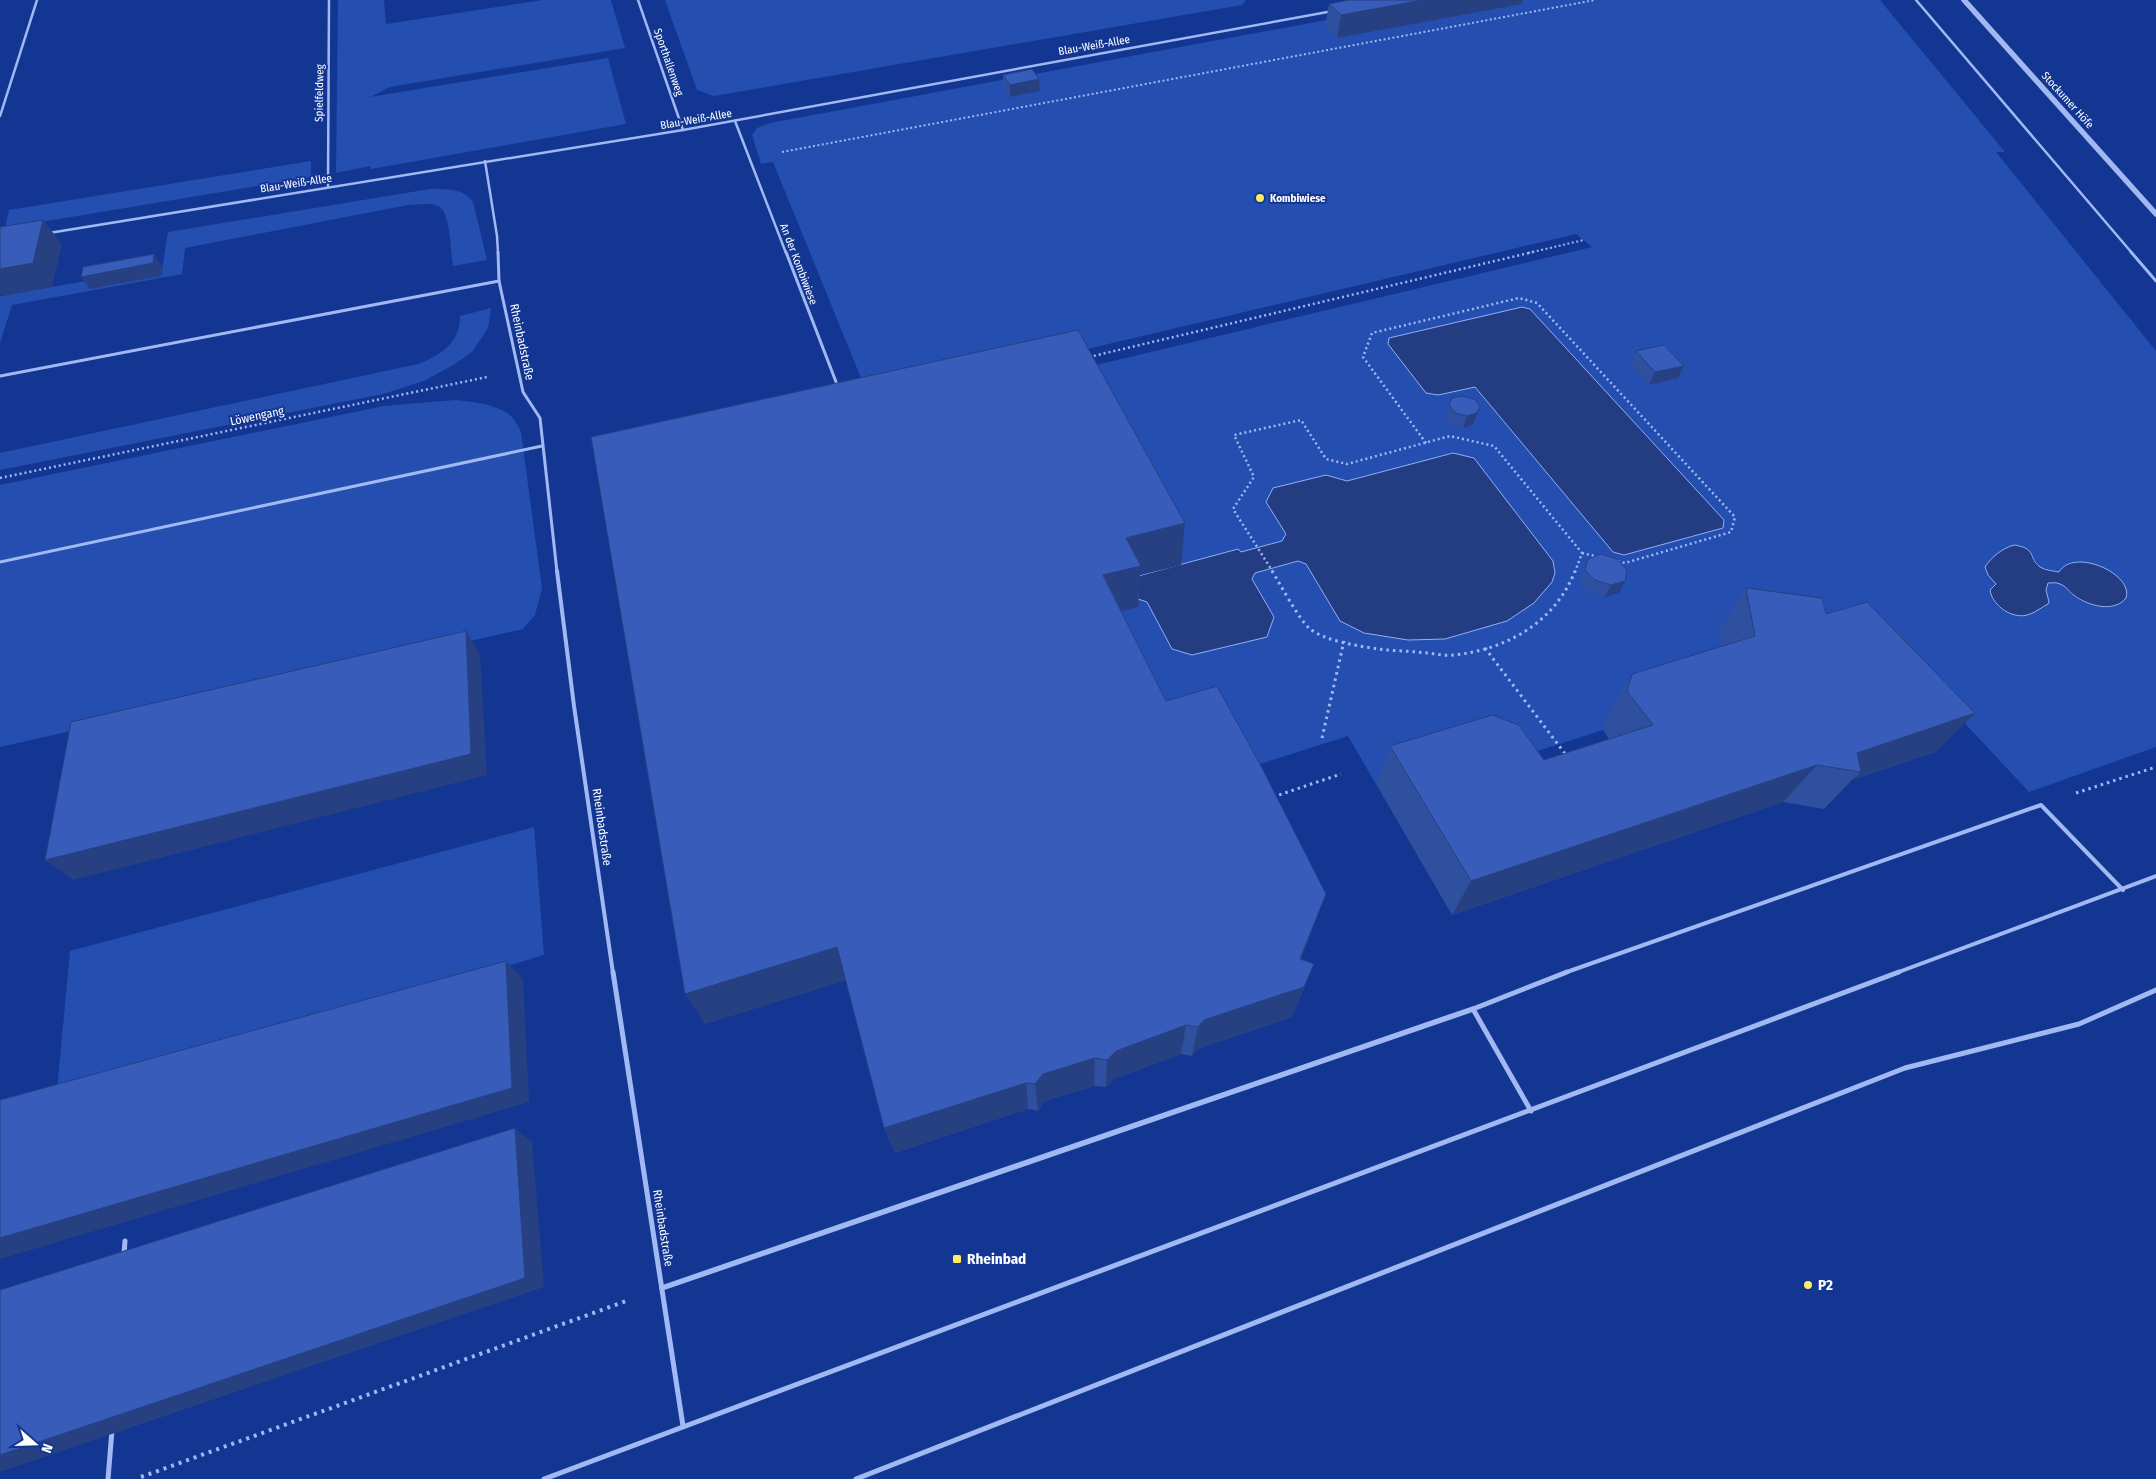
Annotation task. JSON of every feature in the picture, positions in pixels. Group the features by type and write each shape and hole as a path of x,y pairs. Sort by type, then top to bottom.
{"street":[{"name":"Stockumer Höfe","path":"1964,0 2156,214"},
{"path":"662,1288 1473,1009"}],"lane":[{"path":"0,116 37,0"},
{"name":"Spielfeldweg","path":"328,186 330,0"},
{"name":"Sporthallenweg","path":"638,0 683,130"},
{"path":"1916,0 2156,280"},
{"name":"Blau-Weiß-Allee","path":"48,233 328,186 683,130 1334,10"},
{"name":"An der Kombiwiese","path":"734,121 841,395"},
{"path":"485,161 497,236"},
{"name":"Rheinbadstraße","path":"497,236 499,281 517,371 523,392 540,418 574,706 683,1426"},
{"path":"0,376 499,281"},
{"path":"0,562 542,446"},
{"path":"1531,1111 1473,1009 1600,959 1840,877 2041,805 2123,890"},
{"path":"544,1479 2123,890 2156,876"},
{"path":"856,1479 1905,1068 2079,1024 2156,990"},
{"path":"124,1261 125,1241"},
{"path":"108,1479 113,1418"}],"path":[{"path":"749,158 1595,0"},
{"path":"1080,359 1584,240"},
{"path":"1426,443 1363,357 1372,333 1519,298 1537,303 1735,517 1731,532 1625,563 1616,561"},
{"name":"Löwengang","path":"0,478 517,371"},
{"path":"1582,552 1569,590 1544,619 1524,632 1485,648 1453,655 1393,651 1320,635 1308,628 1233,509 1254,477 1234,435 1301,420 1326,459 1347,464 1450,436 1494,446 1582,552 1608,559"},
{"path":"1322,738 1344,641"},
{"path":"1485,648 1571,762"},
{"path":"2041,805 2156,766"},
{"path":"1270,798 1341,774"},
{"path":"136,1479 662,1288"}],"shaded area":[{"path":"338,0 384,0 386,24 543,0 611,0 625,48 390,87 370,97 608,58 626,124 371,169 370,166 336,173"},
{"path":"665,0 1246,0 1242,5 714,96 697,90"},
{"path":"1434,0 1880,0 2005,152 1996,152 2156,351 2156,747 2029,792 1903,657 1719,629 1726,676 1603,730 1500,763 1474,753 1376,784 1348,736 1235,772 1162,740 1102,616 1124,579 1140,599 1147,602 1172,649 1274,617 1251,579 1255,573 1298,561 1306,564 1340,621 1364,633 1408,640 1445,639 1453,453 1347,481 1326,475 1266,502 1286,534 1282,541 1241,552 1238,549 1181,565 1075,370 1592,247 1576,234 870,400 773,162 761,164 752,135 757,128 770,123","holes":["1522,307 1530,309 1724,520 1723,528 1624,555 1613,552 1475,387 1389,338","2014,545 2027,550 2040,567 2059,572 2063,567 2075,562 2088,563 2106,569 2115,606 2087,603 2077,598 2061,584 2049,583 2046,585 2048,604 2031,614 1999,607 1992,599 1992,587 1996,584 1988,575 1989,561"]},
{"path":"311,161 311,177 5,228 9,210"},
{"path":"430,189 448,189 469,197 473,202 487,260 453,266 447,220 442,209 431,204 408,205 185,248 182,274 12,305 0,343 0,296 92,280 161,276 168,232"},
{"path":"1522,307 1530,309 1724,520 1723,528 1624,555 1613,552 1475,387 1438,395 1426,393 1388,344 1389,338"},
{"path":"491,308 488,328 472,352 424,381 383,394 0,470 0,453 418,364 434,357 448,347 457,333 460,316"},
{"path":"455,400 486,404 501,410 513,418 521,432 542,588 535,615 523,629 0,747 0,485 384,406"},
{"path":"1453,453 1474,458 1553,561 1555,573 1552,582 1534,603 1507,621 1445,639 1408,640 1364,633 1340,621 1306,564 1298,561 1255,573 1252,579 1274,617 1267,637 1192,655 1172,649 1147,602 1138,599 1138,576 1238,549 1241,552 1282,541 1286,534 1266,502 1273,488 1326,475 1347,481"},
{"path":"2014,545 2026,548 2036,564 2047,570 2059,572 2067,565 2077,562 2101,567 2121,580 2126,589 2126,598 2121,603 2108,607 2094,605 2081,600 2060,584 2048,583 2046,590 2048,604 2024,616 2011,614 1999,606 1992,596 1990,590 1996,584 1988,575 1985,567 1998,553"},
{"path":"534,827 544,955 56,1101 70,951"}],"building":[{"path":"1349,0 1423,0 1341,15 1329,4"},
{"path":"1032,69 1039,79 1010,85 1003,75"},
{"path":"43,220 33,263 0,269 0,227"},
{"path":"154,254 153,263 81,277 83,267"},
{"path":"1078,330 1185,523 1126,538 1141,566 1103,575 1166,701 1217,686 1261,766 1326,894 1300,959 1314,964 1304,987 1204,1020 1198,1027 1186,1025 1116,1051 1107,1060 1095,1058 1043,1074 1035,1084 1026,1083 884,1128 837,947 685,994 591,437"},
{"path":"1664,345 1684,366 1655,372 1636,351"},
{"path":"1462,396 1474,399 1480,406 1477,413 1467,416 1455,413 1449,405 1452,398"},
{"path":"1601,554 1617,559 1627,570 1625,581 1611,585 1595,580 1585,570 1588,559"},
{"path":"1746,588 1822,598 1826,614 1867,602 1975,713 1857,753 1861,772 1817,765 1471,881 1390,746 1492,715 1519,725 1544,760 1653,725 1627,691 1632,674 1755,636"},
{"path":"466,631 471,754 45,860 71,722"},
{"path":"506,961 512,1088 0,1238 0,1100"},
{"path":"515,1128 525,1278 0,1455 0,1290"}],"place":[{"name":"Kombiwiese","path":"1260,198"},
{"name":"Rheinbad","path":"957,1259"},
{"name":"P2","path":"1808,1285"}]}
